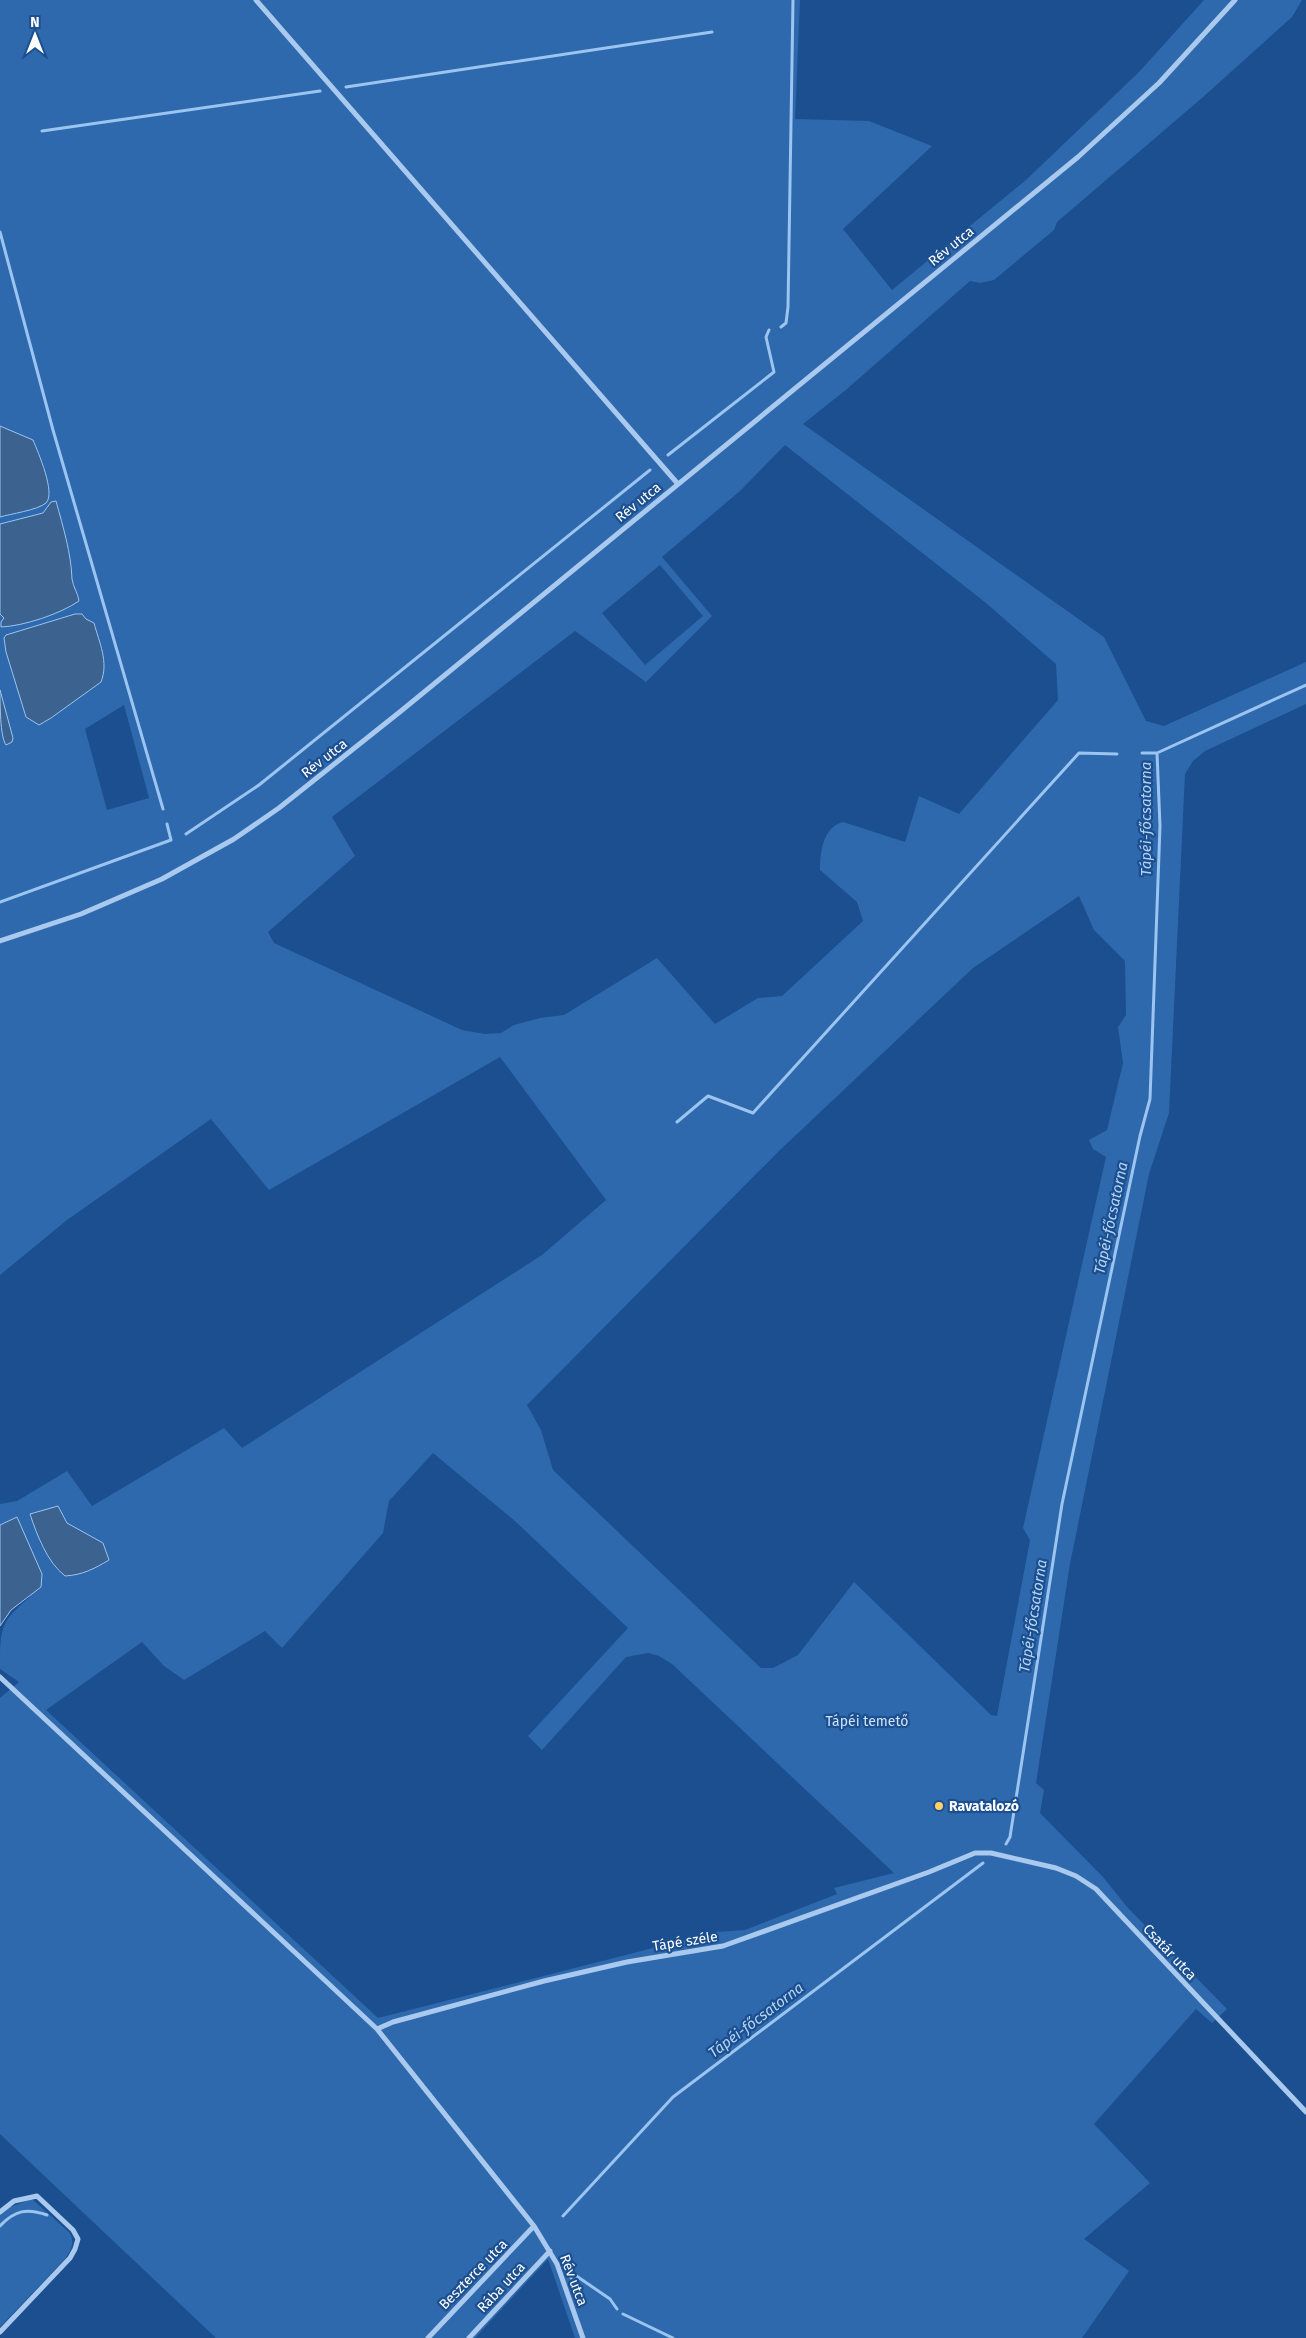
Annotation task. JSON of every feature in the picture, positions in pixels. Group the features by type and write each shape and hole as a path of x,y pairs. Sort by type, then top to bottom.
{"street":[{"path":"256,0 678,484"},
{"name":"Rév utca","path":"0,941 125,896 162,879 234,839 279,808 401,711 1132,110 1206,35 1235,0"},
{"name":"Rév utca","path":"0,1677 377,2029 534,2226 557,2264 583,2338"},
{"name":"Tápé széle","path":"377,2029 393,2022 544,1981 627,1962 723,1946 929,1872 968,1856 990,1853"},
{"name":"Csatár utca","path":"990,1853 1056,1868 1076,1876 1096,1889 1306,2112"},
{"path":"0,2212 14,2201 37,2196 73,2230 78,2239 76,2249 70,2258 0,2332"},
{"name":"Beszterce utca","path":"428,2338 534,2226"},
{"name":"Rába utca","path":"469,2338 550,2250"}],"green space":[{"name":"Tápéi temető","path":"0,0 800,0 795,119 869,121 932,146 843,229 892,290 1026,180 1139,72 1204,0 1302,0 1292,17 1202,98 1057,222 1054,230 994,280 980,283 970,281 847,389 803,424 1104,637 1146,721 1164,726 1306,662 1306,704 1205,751 1193,761 1185,774 1169,1113 1149,1174 1070,1564 1036,1783 1044,1790 1040,1813 1103,1877 1128,1908 1227,2009 1212,2023 1196,2009 1094,2124 1150,2183 1084,2239 1129,2271 1082,2338 575,2338 548,2259 475,2338 216,2338 0,2134 0,1698 19,1682 0,1669 0,1644 7,1620 30,1597 17,1517 0,1525 0,1504 17,1501 67,1471 92,1506 224,1428 242,1448 542,1255 606,1200 500,1057 269,1190 211,1119 67,1220 0,1275","holes":["785,445 986,603 1056,664 1058,700 959,814 919,796 905,842 843,822 831,829 822,848 820,870 857,902 863,921 782,996 758,998 715,1024 657,958 564,1015 540,1018 514,1025 501,1033 485,1034 462,1030 274,943 268,932 355,856 332,817 575,631 646,682 712,616 662,557 740,491","660,565 703,616 645,665 602,613","124,705 149,798 107,810 85,729","1079,896 1094,930 1125,961 1126,1015 1118,1027 1123,1063 1107,1130 1089,1140 1093,1149 1106,1157 1023,1528 1030,1540 997,1716 991,1715 854,1582 798,1655 773,1668 761,1668 553,1470 541,1430 527,1405 779,1151 973,968","433,1453 516,1522 628,1628 528,1736 542,1750 626,1657 648,1653 659,1656 672,1664 894,1873 834,1888 837,1894 745,1930 716,1932 378,2018 46,1710 142,1642 164,1666 184,1680 265,1631 282,1648 383,1533 389,1501","58,1506 67,1523 58,1571 40,1543"]},
{"path":"32,2199 70,2233 72,2247 65,2259 0,2327 0,2215 5,2209"}],"shaded area":[{"path":"0,426 33,440 48,482 49,498 46,503 31,510 0,517"},
{"path":"56,501 68,549 73,582 79,601 41,618 1,627 1,622 4,618 0,614 0,524 43,513 51,502"},
{"path":"75,614 82,614 86,619 94,623 104,660 101,682 39,725 26,717 6,652 4,638 6,635"},
{"path":"0,690 13,738 12,742 6,745 1,728"},
{"path":"58,1506 67,1523 103,1543 109,1560 93,1569 77,1574 65,1576 59,1570 43,1548 30,1514"},
{"path":"17,1517 42,1574 41,1587 11,1610 0,1626 0,1525"}],"waterway":[{"path":"781,327 786,323 788,307 793,0"},
{"path":"346,87 712,32"},
{"path":"42,131 320,91"},
{"path":"0,232 53,430 163,809"},
{"path":"668,455 774,372 766,337 769,330"},
{"path":"186,834 259,785 650,470"},
{"name":"Tápéi-főcsatorna","path":"1142,753 1157,753 1306,685"},
{"path":"677,1122 708,1096 753,1113 1079,753 1117,754"},
{"name":"Tápéi-főcsatorna","path":"1006,1844 1010,1837 1062,1504 1140,1136 1150,1099 1160,826 1157,753"},
{"path":"0,902 171,840 167,824"},
{"name":"Tápéi-főcsatorna","path":"563,2216 673,2097 983,1863"},
{"path":"0,2226 11,2217 22,2212 27,2211 47,2215"},
{"path":"568,2270 571,2278"},
{"path":"570,2275 575,2275 610,2299 617,2309"},
{"path":"623,2314 673,2338"}],"place":[{"name":"Ravatalozó","path":"939,1806"}]}
